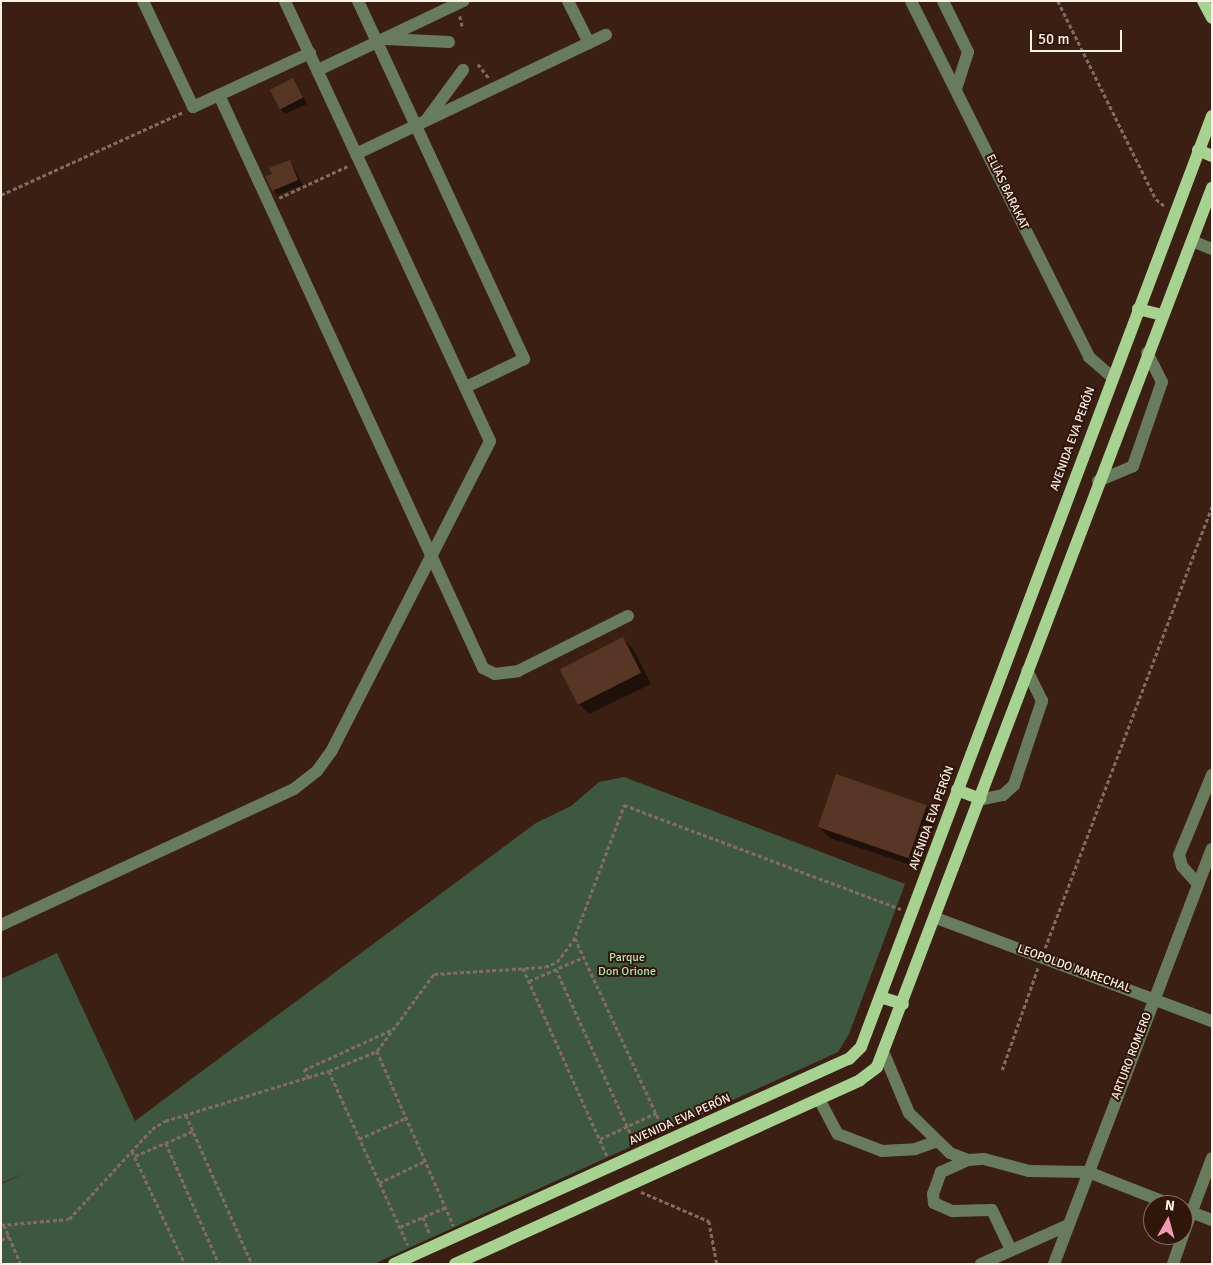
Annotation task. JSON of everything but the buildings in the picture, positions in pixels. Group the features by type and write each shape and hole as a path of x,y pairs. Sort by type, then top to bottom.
{"main road":[{"path":"1203,1 1212,18"},
{"name":"AVENIDA EVA PERÓN","path":"394,1264 856,1054 880,997 1111,376 1212,116"},
{"path":"1198,150 1212,156"},
{"path":"455,1264 819,1099 870,1074 885,1056 1075,542 1212,188"},
{"path":"1138,309 1162,315"},
{"path":"1052,535 1075,542"},
{"path":"957,790 979,799"},
{"path":"880,997 903,1004"}],"street":[{"path":"144,1 193,107 310,53"},
{"path":"1,925 294,789 317,771 331,752 490,441 285,1"},
{"path":"358,1 381,41 421,123 524,359 466,386"},
{"path":"568,1 589,44"},
{"name":"ELÍAS BARAKAT","path":"911,1 1089,357 1111,376"},
{"path":"943,1 968,52 956,89"},
{"path":"318,70 462,2"},
{"path":"358,157 421,123 606,36"},
{"path":"381,41 449,42"},
{"path":"421,123 463,70"},
{"path":"219,95 430,560 483,668 489,672 518,671 628,616"},
{"path":"1192,241 1212,248"},
{"path":"1098,481 1133,466 1162,382 1147,353"},
{"path":"979,799 1003,794 1014,785 1042,701 1027,670"},
{"path":"1198,884 1182,866 1179,855 1212,775"},
{"name":"ARTURO ROMERO","path":"1054,1264 1212,849"},
{"name":"LEOPOLDO MARECHAL","path":"936,918 1212,1021"},
{"path":"885,1056 909,1113 935,1142 968,1160"},
{"path":"819,1099 838,1134 882,1151 916,1149 935,1142"},
{"path":"1193,1198 1212,1158"},
{"path":"1011,1250 992,1210 952,1211 934,1203 932,1194 941,1172 968,1160 984,1159 1029,1171 1088,1172 1147,1195"},
{"path":"1193,1213 1212,1220"},
{"path":"981,1264 1068,1226"},
{"path":"1173,1264 1180,1245"}],"path":[{"path":"1058,1 1156,199 1175,210"},
{"path":"478,64 500,86"},
{"path":"1,195 193,107"},
{"path":"268,203 358,157"},
{"path":"1002,1070 1041,957 1212,507"},
{"path":"21,1264 2,1225 69,1219 158,1124 329,1071 377,1051 434,974 551,966 575,937 624,805 911,913"},
{"path":"575,937 668,1141"},
{"path":"529,981 584,957"},
{"path":"523,968 612,1166"},
{"path":"556,969 640,1153"},
{"path":"308,1078 304,1070 392,1030"},
{"path":"377,1051 458,1235"},
{"path":"329,1071 413,1255"},
{"path":"600,1139 656,1113"},
{"path":"186,1115 252,1264"},
{"path":"359,1139 406,1118"},
{"path":"135,1156 194,1131"},
{"path":"166,1143 219,1264"},
{"path":"132,1151 185,1264"},
{"path":"379,1183 426,1161"},
{"path":"626,1186 709,1221 717,1264"},
{"path":"400,1228 446,1208"},
{"path":"423,1218 435,1245"},
{"path":"1,1240 9,1236"}],"green space":[{"name":"Parque Don Orione","path":"624,777 905,884 849,1034 838,1052 374,1264 1,1264 1,1184 25,1173 1,1183 1,979 57,953 135,1121 536,823 571,806 599,782"}]}
